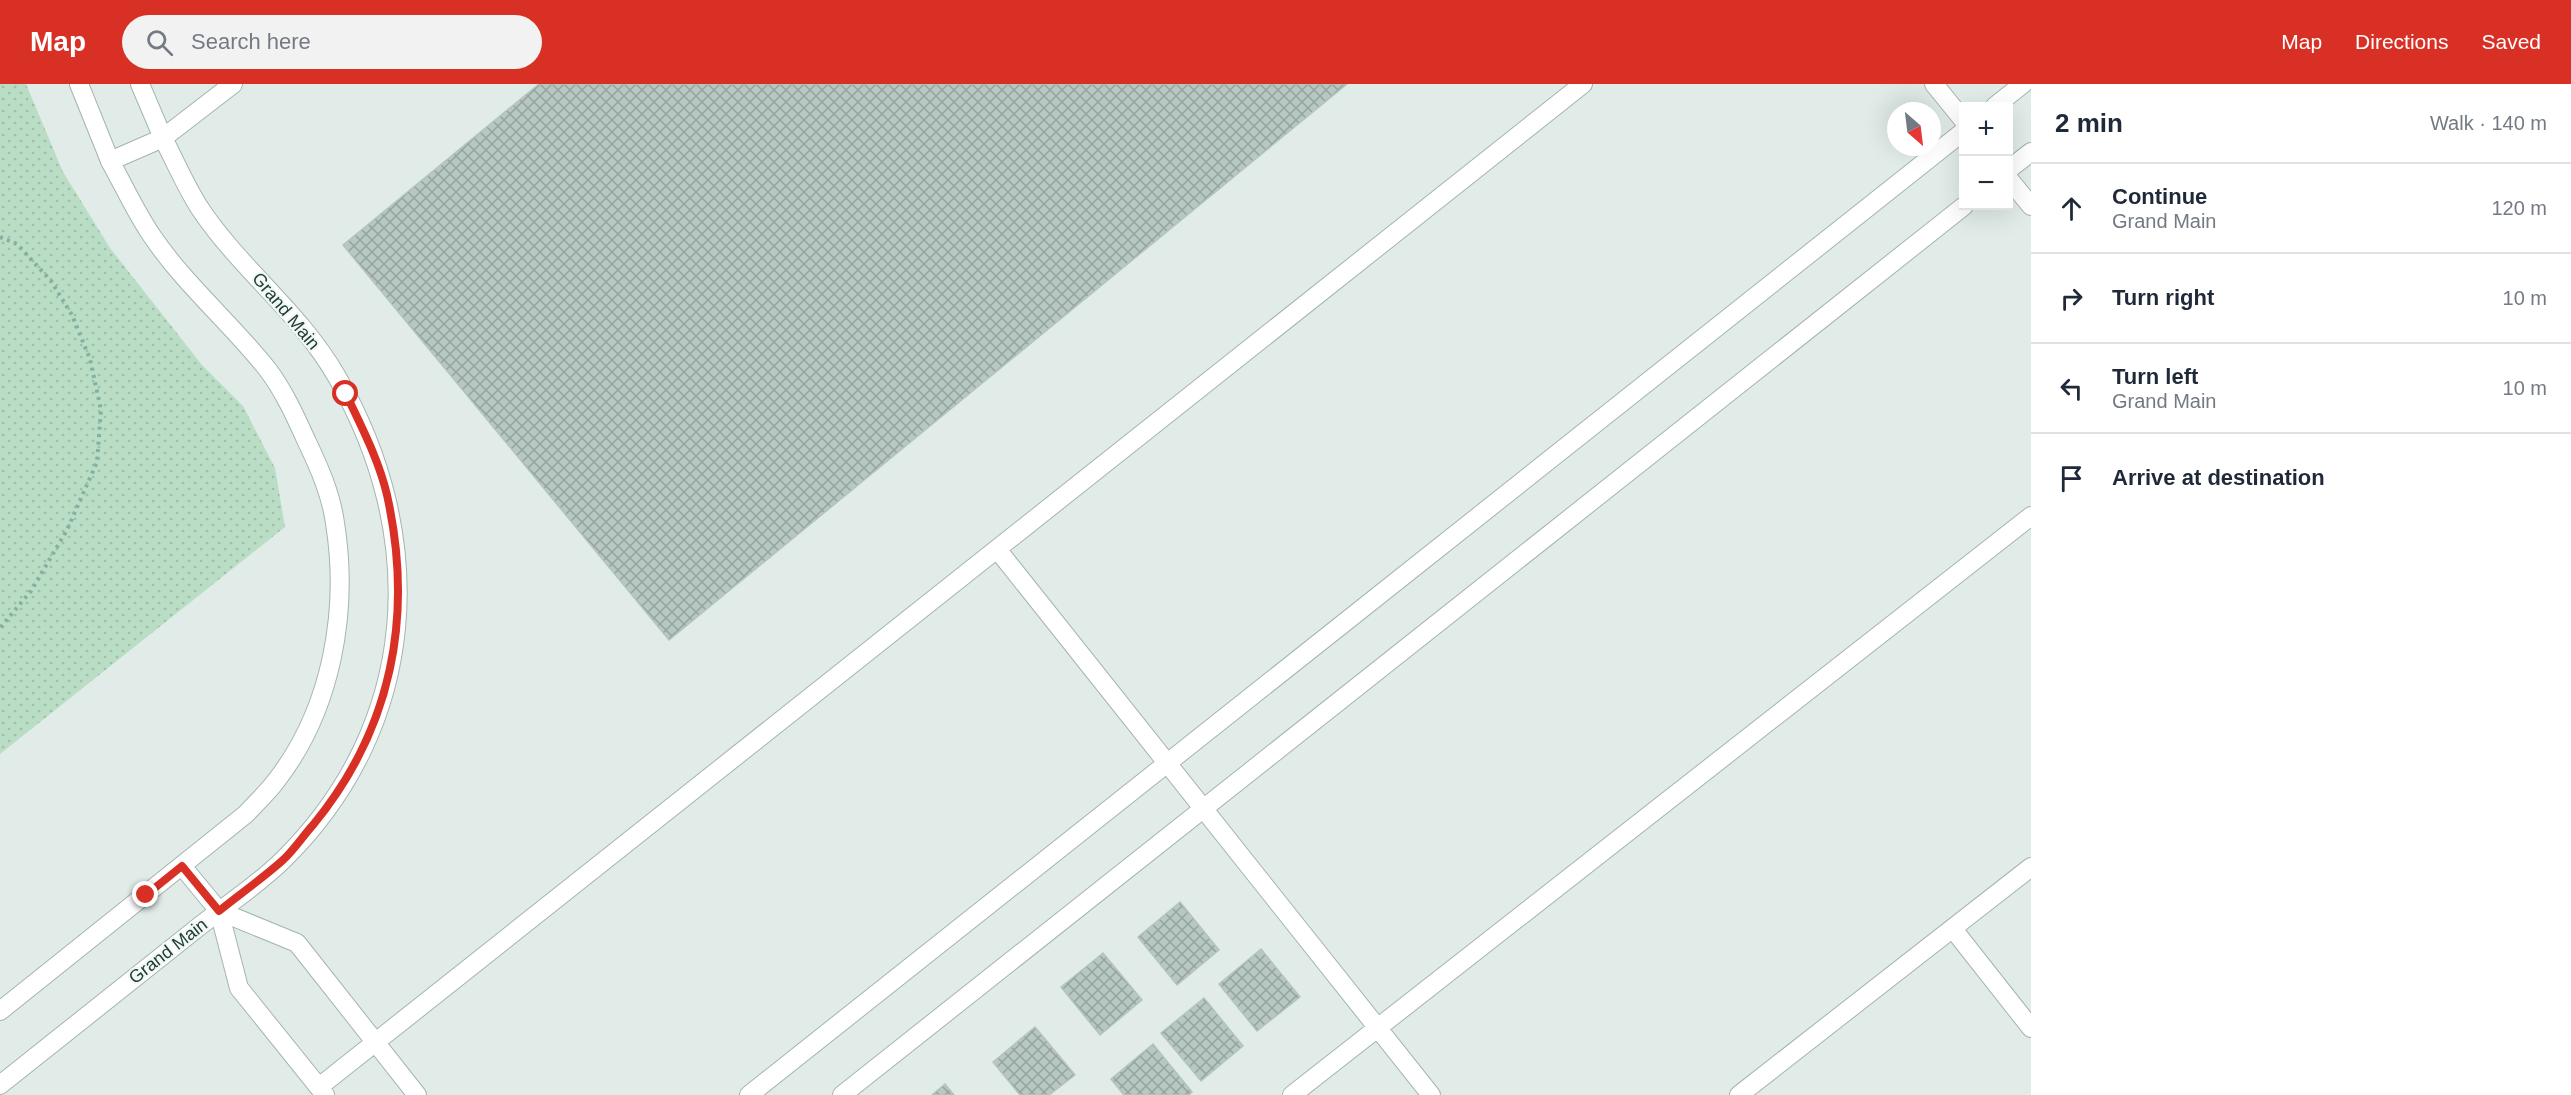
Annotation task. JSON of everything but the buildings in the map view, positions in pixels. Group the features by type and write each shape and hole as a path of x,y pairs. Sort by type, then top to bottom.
{"street":[{"path":"0,1011 246,814 277,780 305,734 329,675 338,622 340,571 335,521 322,475 296,418 268,371 192,286 152,236 110,161 79,84"},
{"name":"Grand Main","path":"0,1084 284,859 333,801 369,737 390,678 398,617 397,559 387,494 370,443 338,378 305,329 199,207 163,138 140,84"},
{"path":"110,161 163,138 233,84"},
{"path":"182,866 219,911 239,988 322,1091 375,1042 1583,84"},
{"path":"1934,84 1959,115"},
{"path":"2000,102 2022,84"},
{"path":"748,1095 1959,136"},
{"path":"2013,166 2031,152"},
{"path":"2013,184 2031,206"},
{"path":"842,1095 1959,210"},
{"path":"1293,1095 2031,516"},
{"path":"997,549 1431,1095"},
{"path":"1752,1091 2031,867"},
{"path":"219,911 297,943 417,1095"},
{"path":"1953,929 2031,1028"}],"path":[{"path":"0,237 17,244 51,281 72,315 90,359 101,410 97,462 67,530 31,591 0,628"}],"green space":[{"path":"0,84 26,84 63,172 110,248 202,365 243,406 275,468 285,527 0,754"}],"route":[{"path":"146,895 182,866 219,911 284,859 333,801 369,737 390,678 398,617 397,559 387,494 370,443 346,394"}]}
